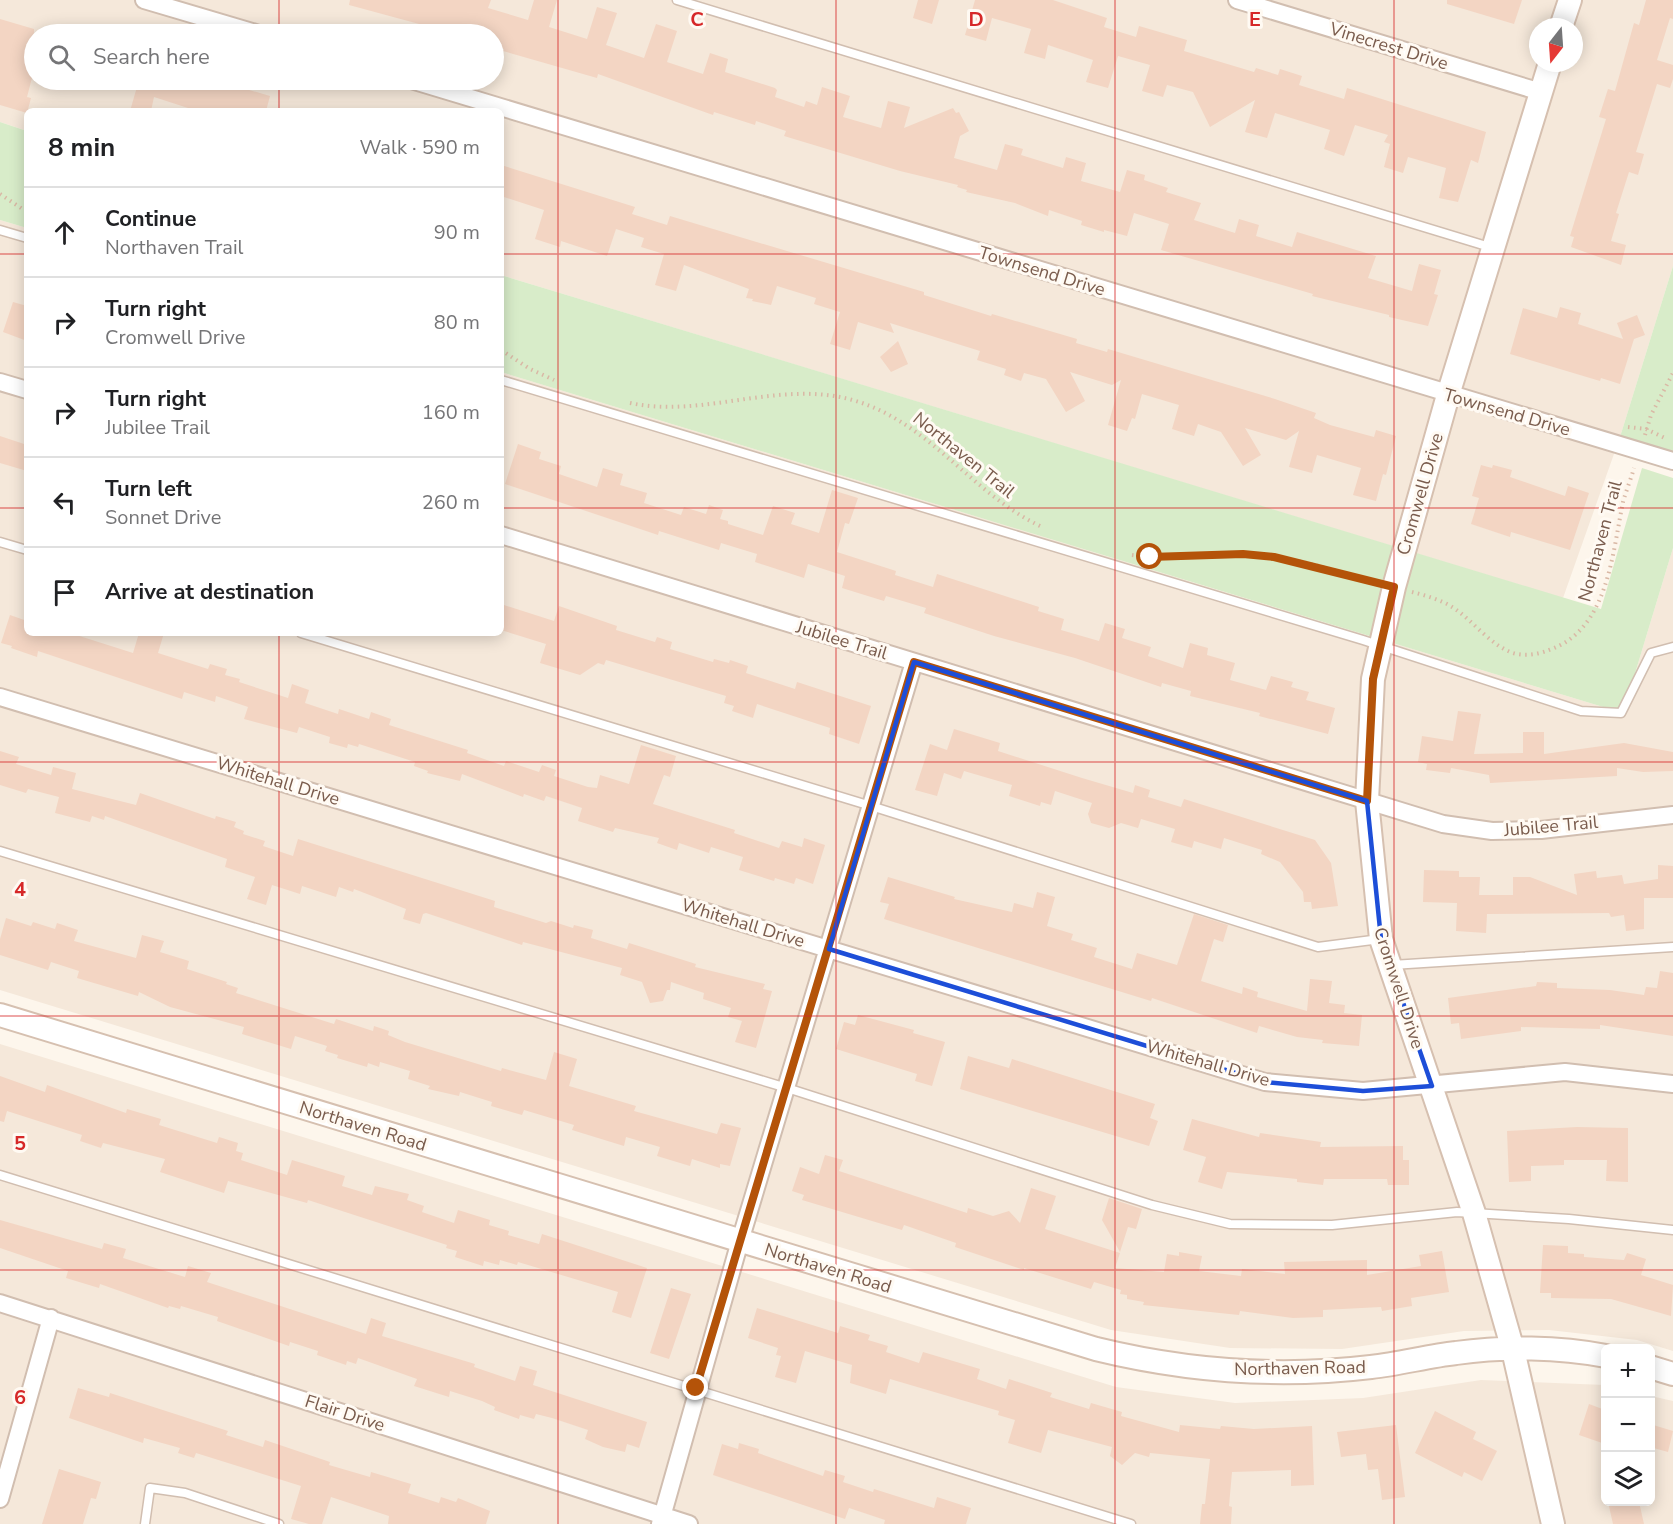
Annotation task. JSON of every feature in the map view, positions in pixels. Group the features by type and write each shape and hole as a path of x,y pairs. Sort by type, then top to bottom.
{"street":[{"path":"144,0 194,7 235,24"},
{"name":"Vinecrest Drive","path":"1236,0 1541,92"},
{"path":"1564,18 1570,0"},
{"name":"Cromwell Drive","path":"1547,72 1448,395 1394,587 1373,679 1367,801 1381,939 1474,1213 1513,1350 1553,1524"},
{"name":"Townsend Drive","path":"444,90 503,108"},
{"name":"Townsend Drive","path":"504,108 1448,395 1673,461"},
{"path":"0,382 24,389"},
{"name":"Jubilee Trail","path":"504,537 1443,824 1492,831 1541,830 1673,814"},
{"path":"661,1520 696,1388 914,662"},
{"name":"Whitehall Drive","path":"0,697 1265,1082 1363,1091 1565,1072 1673,1084"},
{"name":"Northaven Road","path":"0,1015 1085,1346 1147,1361 1248,1372 1296,1372 1371,1367 1457,1353 1513,1350 1581,1351 1601,1355"},
{"name":"Flair Drive","path":"0,1303 661,1520 689,1524"},
{"path":"0,1499 51,1318"},
{"path":"1655,1369 1673,1374"}],"lane":[{"path":"677,0 1493,249"},
{"path":"0,230 24,237"},
{"path":"504,381 1380,645 1581,711 1621,713 1651,653 1673,647"},
{"path":"0,542 24,549"},
{"path":"311,636 871,806 1318,947 1381,939"},
{"path":"0,851 787,1088 1152,1205 1230,1224 1332,1225 1474,1213 1673,1230"},
{"path":"1389,965 1673,947"},
{"path":"0,1175 1131,1524"},
{"path":"145,1524 150,1488 185,1494 279,1524"}],"path":[{"path":"0,194 24,210"},
{"path":"504,352 530,369 565,384"},
{"name":"Northaven Trail","path":"1127,554 1150,557 1243,554 1274,557 1434,598 1456,609 1509,652 1526,655 1561,646 1579,632 1595,611 1615,547 1623,501 1651,415 1673,373"},
{"name":"Northaven Trail","path":"627,402 661,407 689,407 779,393 814,394 855,401 883,411 912,427 942,451 993,499 1023,519 1051,532"}],"highlighted area":[{"path":"914,662 1367,801 1381,939 1432,1086 1363,1091 1265,1082 829,949"}],"shaded area":[{"path":"0,0 1673,0 1673,266 1620,437 1563,598 504,276 504,108 24,108 24,130 0,122"},
{"path":"0,220 24,227 24,636 504,636 504,373 1623,713 1673,548 1673,1351 1637,1340 1549,1330 1464,1331 1342,1349 1230,1348 1111,1330 0,990"},
{"path":"0,1044 1116,1387 1235,1403 1363,1398 1481,1380 1601,1385 1601,1506 1655,1506 1655,1397 1673,1401 1673,1524 0,1524"}],"green space":[{"path":"0,122 24,130 24,227 0,220"},
{"path":"1673,266 1673,454 1620,437"},
{"path":"504,276 1601,609 1642,468 1673,478 1673,548 1623,713 504,373"}],"building":[{"path":"350,0 491,0 488,8 528,20 534,0 557,0 549,27 587,39 597,7 617,13 606,45 644,58 656,24 677,31 667,62 703,74 710,53 728,59 725,72 775,88 777,90 775,97 804,107 806,101 817,105 822,87 850,96 843,117 881,128 888,101 910,107 904,128 953,108 956,113 959,112 969,131 960,136 954,158 997,170 1005,144 1023,149 1021,155 1063,168 1066,157 1086,163 1081,181 1120,192 1127,170 1145,175 1144,180 1168,188 1166,192 1201,203 1194,220 1235,233 1239,219 1259,225 1256,236 1292,247 1297,232 1376,256 1368,278 1412,291 1419,264 1441,270 1434,294 1438,295 1428,326 1389,317 1389,315 1312,296 1313,294 1161,250 1169,224 1134,213 1127,236 1104,230 1104,232 1081,225 1082,221 1049,210 1048,216 1015,203 966,192 967,190 957,187 958,185 900,171 784,136 786,131 756,121 755,125 714,112 713,115 598,74 597,78 504,51 504,24 419,24 349,5"},
{"path":"918,0 939,0 932,24 913,18"},
{"path":"975,0 1053,0 1107,18 1104,27 1136,37 1139,26 1187,40 1184,51 1254,72 1256,68 1278,75 1280,69 1302,76 1299,85 1344,99 1347,88 1486,132 1478,163 1471,160 1458,202 1439,198 1446,168 1408,157 1403,173 1384,167 1390,144 1384,142 1388,135 1355,125 1344,156 1324,149 1330,130 1275,113 1267,138 1245,132 1255,100 1210,127 1193,92 1167,85 1163,97 1142,91 1150,65 1118,56 1108,88 1086,82 1093,60 1048,45 1045,59 1024,53 1031,29 992,18 986,41 965,35"},
{"path":"1447,0 1522,0 1514,24 1447,4"},
{"path":"1646,0 1673,0 1673,19 1670,18 1657,60 1673,65 1673,79 1670,88 1657,84 1636,152 1644,154 1638,175 1629,172 1616,213 1619,214 1611,241 1626,245 1621,265 1571,247 1574,237 1570,236 1606,119 1599,117 1608,89 1615,91 1634,23 1639,25"},
{"path":"0,19 24,26 24,90 29,90 27,97 31,98 28,108 24,108 24,112 0,105"},
{"path":"136,90 249,90 270,96 267,108 188,108 154,97 152,108 131,108"},
{"path":"504,166 635,207 632,214 667,225 670,216 924,292 924,295 991,316 992,314 1077,339 1076,343 1107,352 1108,349 1275,399 1316,413 1314,418 1330,425 1374,437 1376,430 1396,436 1386,475 1383,474 1376,501 1353,495 1361,468 1317,455 1312,473 1289,467 1299,431 1286,440 1245,428 1261,455 1243,466 1221,432 1198,424 1194,436 1172,429 1179,405 1142,394 1135,419 1132,418 1127,431 1108,425 1121,380 1112,385 1070,372 1085,401 1066,412 1046,379 1024,373 1021,381 1004,375 1006,369 977,360 980,351 890,323 894,333 858,322 850,350 830,344 840,312 814,304 816,298 777,286 771,305 752,301 753,299 746,298 749,289 684,265 676,291 655,285 664,254 641,247 644,238 616,229 607,256 561,241 560,247 535,239 544,210 504,197"},
{"path":"13,302 24,305 24,340 3,332"},
{"path":"1560,307 1581,313 1578,324 1623,339 1617,323 1637,315 1645,335 1634,339 1620,384 1601,378 1600,381 1510,354 1523,308 1557,318"},
{"path":"898,341 908,364 891,372 880,357"},
{"path":"0,436 24,444 24,470 0,463"},
{"path":"518,444 541,452 539,459 561,466 559,474 597,487 603,468 623,474 620,485 647,493 644,503 681,515 684,507 706,514 709,505 723,510 720,519 728,521 728,524 763,535 773,506 795,513 791,524 819,533 832,490 858,498 849,524 845,523 837,552 896,571 895,575 933,587 937,574 1039,607 1038,611 1064,619 1061,630 1099,641 1105,623 1125,629 1122,638 1151,647 1148,656 1183,668 1190,643 1208,648 1207,655 1235,663 1230,680 1266,690 1271,676 1293,682 1291,687 1309,692 1306,700 1335,708 1328,734 1259,716 1260,713 1190,696 1191,691 1162,683 1161,687 1075,658 994,636 924,613 926,608 886,596 884,601 842,588 845,576 808,564 804,578 755,562 757,554 721,543 719,550 659,531 658,535 505,484"},
{"path":"1481,465 1492,468 1493,465 1512,470 1510,477 1565,496 1568,486 1589,493 1570,550 1511,532 1510,537 1471,524 1479,498 1472,496"},
{"path":"504,605 554,621 559,606 617,626 616,630 655,642 657,637 672,642 670,649 713,662 714,659 729,663 730,660 748,666 746,673 795,689 797,682 871,706 859,744 829,734 830,728 757,704 753,718 732,711 734,706 724,703 726,696 606,660 604,665 598,663 580,675 540,663 546,644 504,631"},
{"path":"10,615 24,620 24,636 79,636 133,653 138,636 163,636 158,653 208,669 210,664 227,669 225,675 240,679 239,682 288,698 292,684 309,690 305,703 338,714 339,709 369,719 371,712 391,719 389,725 468,750 467,753 504,766 506,761 539,772 542,765 556,770 554,776 588,787 597,788 600,775 629,784 641,745 676,756 670,777 664,775 653,804 735,830 734,833 779,848 782,841 802,847 804,838 825,845 813,884 796,878 794,884 775,878 774,881 739,870 743,857 711,847 709,853 679,843 677,850 657,843 659,838 615,828 613,832 578,821 582,808 546,796 544,801 524,794 523,797 462,774 460,781 427,773 428,771 414,766 415,762 359,744 358,747 348,744 347,748 329,743 330,737 299,727 297,733 244,719 248,707 216,696 215,702 184,692 182,699 38,651 37,657 1,643"},
{"path":"1458,711 1481,714 1474,754 1523,753 1523,732 1544,732 1544,754 1624,743 1673,752 1673,771 1643,772 1617,768 1617,776 1490,783 1489,775 1451,768 1450,773 1426,770 1427,764 1418,762 1422,736 1453,741"},
{"path":"954,729 1000,743 998,751 1082,778 1133,793 1135,785 1150,790 1148,797 1181,807 1184,799 1315,840 1331,863 1338,906 1312,909 1311,902 1304,902 1303,892 1280,862 1261,854 1262,850 1224,838 1221,849 1194,841 1192,848 1171,842 1175,829 1141,819 1138,828 1121,823 1109,828 1091,823 1088,814 1092,803 1055,791 1051,805 1041,802 1040,806 1009,796 1012,785 964,771 961,779 944,773 937,796 915,790 930,744 947,750"},
{"path":"0,751 19,757 16,764 51,775 53,767 76,773 72,789 136,805 140,793 215,819 216,816 236,822 234,827 244,831 243,834 265,841 263,846 293,856 298,839 495,901 494,907 546,923 551,921 573,928 574,925 593,930 591,938 627,949 629,943 696,964 695,967 765,984 763,989 772,991 756,1048 735,1042 742,1021 728,1017 731,1008 703,999 704,993 671,982 670,990 667,990 663,1001 650,1003 642,982 620,975 622,968 523,942 522,945 426,913 423,914 420,924 403,919 406,909 354,889 353,892 339,887 336,897 302,886 300,894 272,885 266,905 247,899 255,877 225,867 227,859 105,816 104,820 92,816 90,822 55,813 59,797 28,789 26,793 0,785"},
{"path":"1658,865 1673,866 1673,898 1644,898 1644,929 1626,931 1624,915 1611,917 1609,913 1487,914 1486,933 1456,931 1457,903 1423,902 1424,870 1459,871 1459,877 1480,877 1479,895 1513,895 1513,877 1530,877 1577,895 1574,874 1596,871 1597,878 1622,875 1624,884 1658,879"},
{"path":"888,877 955,897 954,899 1012,912 1014,903 1033,908 1037,892 1055,897 1047,926 1073,934 1071,940 1097,948 1094,957 1132,969 1137,953 1177,965 1194,914 1228,925 1223,942 1214,939 1201,981 1242,994 1243,987 1258,992 1257,997 1307,1011 1310,979 1332,981 1329,1003 1345,1005 1344,1013 1362,1015 1359,1046 1322,1043 1323,1040 1297,1037 1259,1026 1257,1033 1152,998 1151,1001 884,919 889,904 880,902"},
{"path":"6,918 31,926 33,922 55,929 57,923 78,930 74,941 136,958 142,935 164,941 160,952 189,961 187,969 227,982 226,984 238,988 236,993 334,1024 336,1019 373,1031 374,1026 389,1031 388,1035 405,1042 501,1071 502,1068 546,1080 554,1052 577,1059 569,1086 636,1106 634,1111 717,1134 721,1123 741,1128 730,1166 720,1164 720,1168 692,1159 690,1166 657,1156 660,1147 626,1137 624,1146 572,1130 574,1125 524,1110 522,1115 491,1106 492,1102 460,1092 459,1096 428,1089 430,1086 408,1079 410,1071 380,1062 379,1067 368,1063 367,1067 337,1058 338,1055 325,1051 327,1046 295,1036 291,1049 242,1034 244,1027 170,1007 139,992 138,996 77,978 79,971 51,962 48,970 0,955 0,939"},
{"path":"1660,971 1673,973 1673,1036 1600,1025 1600,1029 1521,1027 1521,1031 1461,1039 1459,1023 1451,1024 1448,998 1536,986 1537,982 1557,983 1557,988 1610,990 1644,995 1646,987 1657,988"},
{"path":"858,1015 914,1030 913,1033 945,1042 932,1086 915,1081 917,1074 836,1049 844,1022 855,1025"},
{"path":"968,1056 1009,1068 1012,1059 1155,1104 1150,1118 1158,1121 1149,1146 960,1089"},
{"path":"0,1076 45,1092 47,1085 126,1113 127,1109 161,1119 159,1125 217,1143 219,1137 238,1143 236,1151 243,1153 241,1160 287,1175 292,1160 345,1176 342,1186 372,1195 375,1186 409,1194 407,1200 424,1206 422,1212 454,1223 458,1210 490,1220 489,1225 509,1231 508,1235 539,1244 542,1234 647,1268 631,1318 612,1312 618,1292 518,1262 517,1265 500,1260 499,1265 484,1261 483,1266 455,1257 457,1251 446,1248 447,1245 308,1200 307,1203 228,1181 224,1193 160,1172 165,1159 103,1143 101,1148 80,1141 82,1135 7,1111 4,1122 0,1121"},
{"path":"1192,1119 1259,1137 1260,1133 1321,1142 1320,1147 1403,1146 1403,1160 1409,1160 1409,1185 1388,1185 1387,1179 1324,1179 1323,1185 1297,1182 1297,1179 1227,1172 1222,1189 1198,1182 1206,1157 1183,1150"},
{"path":"1577,1127 1628,1128 1628,1182 1606,1181 1607,1160 1564,1160 1564,1165 1531,1166 1531,1181 1509,1182 1507,1131"},
{"path":"825,1155 843,1160 839,1171 967,1213 968,1208 993,1216 1009,1211 1020,1223 1031,1188 1056,1196 1045,1229 1120,1253 1115,1268 1164,1272 1167,1254 1179,1256 1179,1252 1202,1256 1199,1271 1241,1276 1242,1269 1285,1274 1284,1262 1367,1260 1367,1275 1421,1266 1419,1255 1442,1251 1449,1292 1411,1298 1412,1306 1382,1311 1381,1307 1323,1310 1323,1317 1293,1318 1240,1311 1239,1315 1143,1305 1144,1302 1127,1299 1127,1295 1120,1294 1121,1290 1094,1282 1091,1289 955,1247 956,1243 904,1225 902,1230 802,1200 804,1195 792,1191 800,1167 819,1174"},
{"path":"1109,1198 1142,1209 1136,1229 1128,1227 1120,1252 1102,1220"},
{"path":"0,1220 102,1249 104,1243 126,1249 123,1258 185,1277 188,1266 211,1273 207,1282 366,1334 371,1318 386,1323 382,1336 475,1364 474,1367 515,1381 520,1366 537,1371 533,1385 647,1422 639,1448 627,1444 625,1452 603,1447 585,1439 588,1430 552,1418 536,1414 534,1419 520,1415 519,1419 494,1410 495,1407 482,1401 450,1391 449,1397 414,1386 417,1379 358,1358 356,1364 347,1361 346,1365 317,1355 318,1351 290,1342 289,1346 217,1321 218,1317 181,1306 180,1309 169,1306 168,1308 100,1284 99,1288 66,1278 68,1271 0,1248"},
{"path":"1543,1245 1568,1246 1568,1253 1584,1254 1584,1257 1624,1260 1627,1253 1646,1259 1641,1275 1673,1285 1671,1316 1611,1299 1551,1298 1551,1293 1540,1293"},
{"path":"671,1288 691,1294 669,1359 650,1353"},
{"path":"757,1308 838,1333 840,1326 870,1335 868,1340 888,1346 886,1352 919,1363 923,1352 980,1369 977,1379 1006,1389 1009,1379 1052,1393 1050,1397 1089,1409 1091,1403 1122,1412 1121,1416 1179,1432 1180,1425 1220,1429 1221,1426 1254,1429 1312,1426 1314,1485 1291,1486 1291,1470 1232,1472 1229,1506 1232,1507 1231,1524 1200,1524 1202,1504 1205,1504 1210,1459 1150,1453 1149,1457 1135,1453 1122,1465 1110,1456 1112,1447 1048,1430 1041,1453 1008,1443 1015,1420 998,1415 999,1411 890,1379 886,1394 850,1383 852,1365 805,1351 796,1383 775,1377 781,1356 776,1355 778,1348 748,1338"},
{"path":"78,1388 109,1397 110,1393 228,1431 226,1435 263,1447 265,1440 330,1462 329,1465 370,1477 371,1472 411,1484 408,1493 439,1503 441,1497 456,1502 458,1498 490,1511 486,1524 388,1524 389,1516 331,1497 322,1524 309,1524 291,1519 301,1486 196,1453 194,1458 178,1453 180,1448 144,1438 143,1443 69,1418"},
{"path":"1589,1404 1601,1408 1601,1443 1579,1435"},
{"path":"1435,1411 1476,1432 1473,1439 1497,1451 1482,1481 1464,1472 1462,1477 1415,1453"},
{"path":"1396,1425 1405,1497 1382,1500 1378,1469 1368,1470 1366,1454 1341,1457 1337,1432"},
{"path":"1655,1426 1673,1431 1668,1452 1655,1448"},
{"path":"739,1443 759,1449 758,1453 823,1476 825,1470 845,1476 843,1482 873,1492 874,1489 934,1508 937,1497 971,1508 966,1524 884,1524 885,1520 849,1508 845,1519 713,1475 722,1444 738,1449"},
{"path":"59,1469 101,1482 96,1499 91,1498 83,1524 42,1524"},
{"path":"1609,1506 1640,1506 1644,1524 1613,1524"}],"route":[{"path":"696,1388 914,662 1367,801 1373,679 1394,587 1310,564 1274,557 1243,554 1189,558 1150,557"}]}
